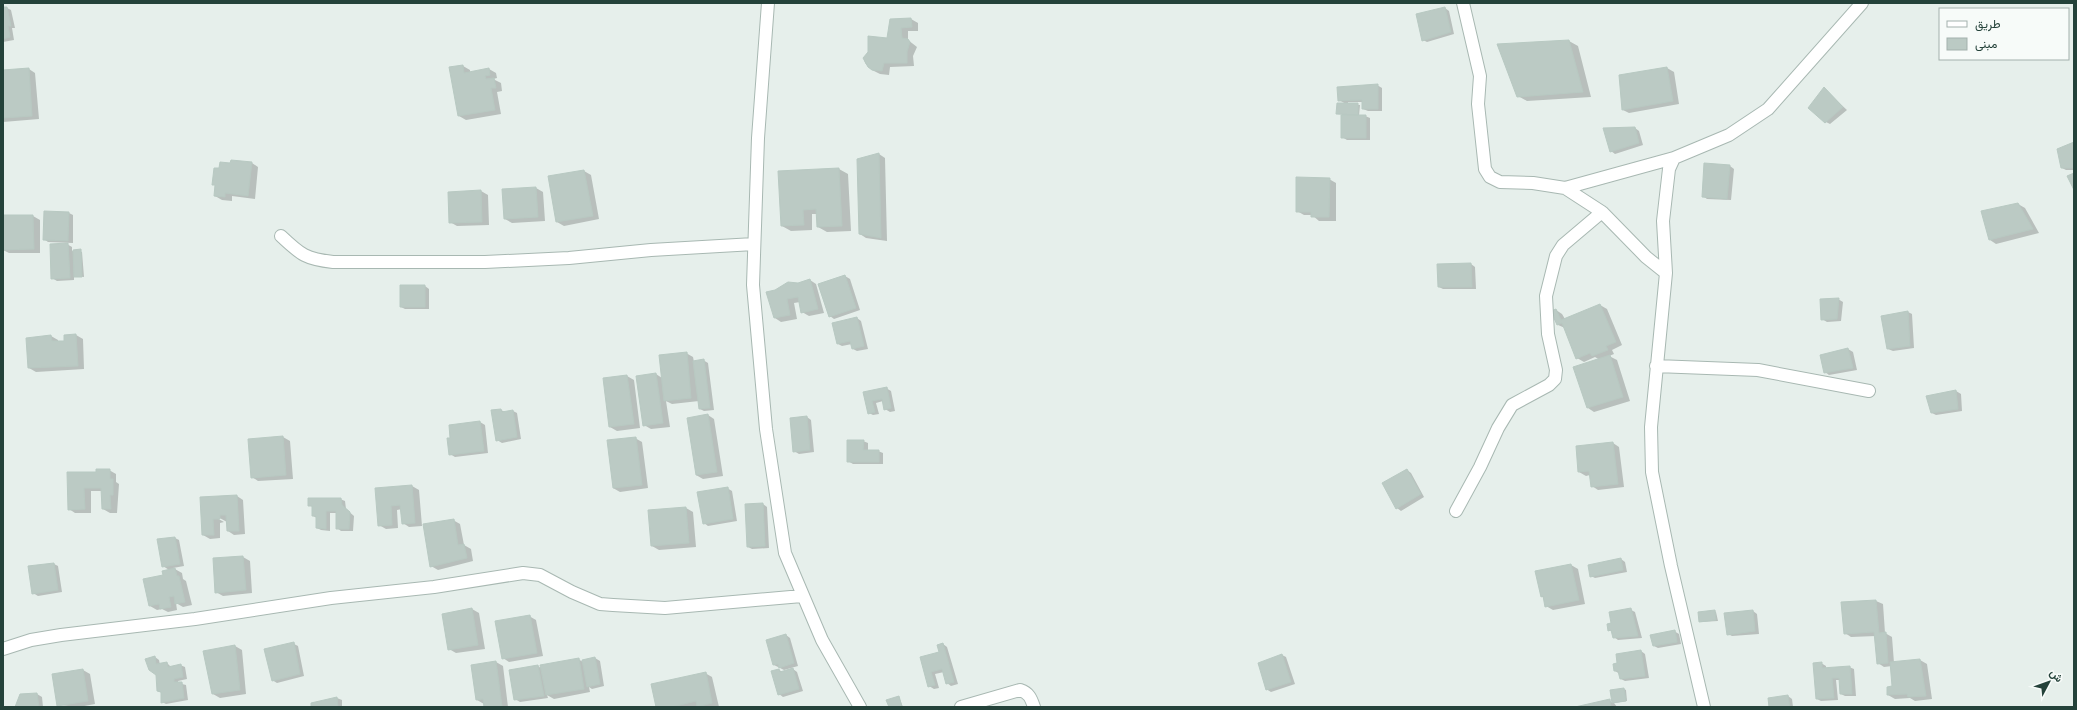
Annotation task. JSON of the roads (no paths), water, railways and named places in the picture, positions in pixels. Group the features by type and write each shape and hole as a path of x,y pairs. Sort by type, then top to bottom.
{"street":[{"path":"768,3 758,138 753,285 766,429 785,553 822,640 860,707"},
{"path":"1463,3 1480,76 1478,104 1485,169 1490,177 1500,182 1533,183 1566,188 1674,158 1729,135 1768,109 1862,3"},
{"path":"1674,158 1669,169 1663,221 1666,273 1651,427 1652,472 1671,566 1704,707"},
{"path":"1566,188 1602,212 1646,256 1666,273"},
{"path":"1456,511 1480,467 1498,428 1512,405 1549,385 1554,379 1556,370 1548,334 1546,296 1556,256 1563,245 1602,212"},
{"path":"281,236 295,249 312,260 333,262 485,262 569,258 651,250 754,244"},
{"path":"1656,366 1758,370 1869,391"},
{"path":"3,649 31,640 61,635 195,619 331,598 434,587 523,574 540,575 572,592 600,604 666,608 802,596"},
{"path":"961,707 1020,690 1026,692 1030,696 1034,707"}]}
